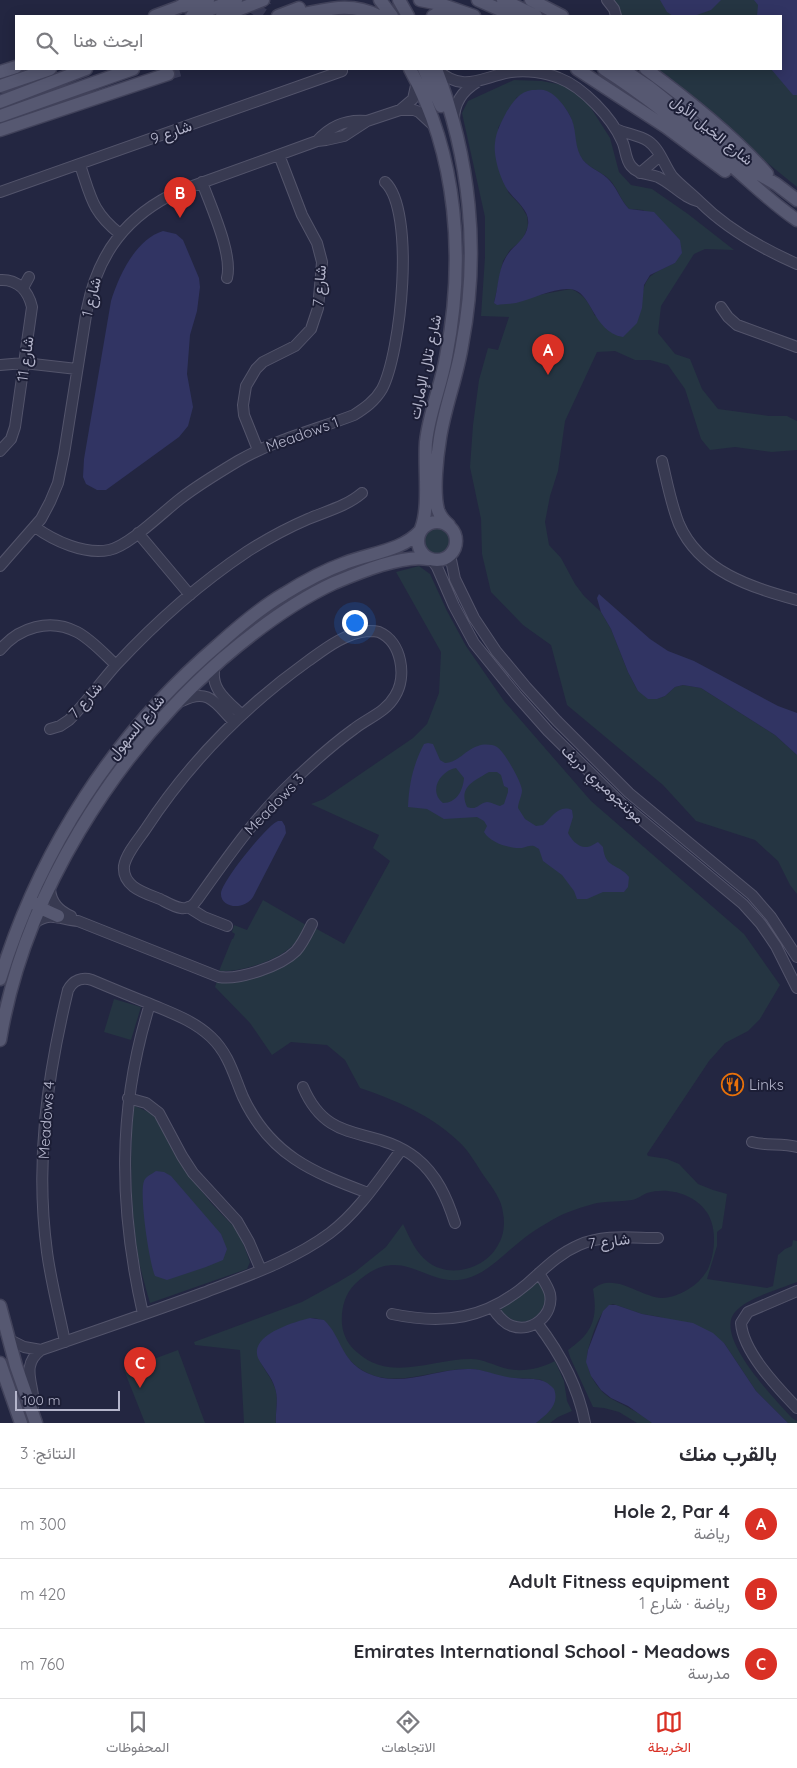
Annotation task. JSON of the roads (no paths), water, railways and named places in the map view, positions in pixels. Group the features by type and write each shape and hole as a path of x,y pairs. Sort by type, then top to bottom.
{"main road":[{"path":"179,7 192,0"},
{"path":"158,15 179,7 208,0"},
{"path":"196,15 236,4 263,0"},
{"path":"281,15 304,6 328,0"},
{"path":"399,0 407,15"},
{"path":"420,0 471,15"},
{"path":"503,0 534,15"},
{"path":"531,0 560,15"},
{"path":"483,2 512,15"},
{"path":"223,15 236,4"},
{"path":"297,15 341,6 379,9"},
{"path":"434,15 441,11 456,10"},
{"path":"0,72 15,67"},
{"path":"0,86 47,70"},
{"path":"0,102 83,70"},
{"path":"0,116 130,70"},
{"name":"شارع تلال الإمارات","path":"411,70 434,120 448,175 456,240 456,281 446,358 426,441 424,470 426,509 421,530"},
{"path":"432,70 448,122 457,134"},
{"name":"شارع تلال الإمارات","path":"432,70 454,120 457,134 468,193 471,266 470,293 462,346 443,417 437,461 438,508 440,515 449,526"},
{"path":"579,70 658,121 747,187 767,198"},
{"name":"شارع الخيل الأول","path":"605,70 673,118 767,198 797,220"},
{"name":"شارع الخيل الأول","path":"624,70 649,87 757,173 776,184 797,200"},
{"path":"647,70 688,101 753,158 776,184"},
{"path":"0,130 168,74"},
{"path":"434,522 444,523 449,526 456,540 456,546 450,555 442,560 430,559 420,551 418,536 421,530 434,522"},
{"name":"شارع السهول","path":"0,979 31,896 69,822 120,747 164,696 206,655 272,601 301,583 344,563 404,544 421,530"},
{"name":"شارع السهول","path":"0,1040 11,990 41,908 65,856 102,796 137,748 176,704 215,666 258,629 279,614 324,588 348,577 404,559 416,557 430,559"},
{"path":"53,852 35,900 36,905 58,916"},
{"path":"0,1306 8,1340 34,1418"},
{"path":"0,1363 21,1423"}],"street":[{"path":"607,2 614,9 616,15"},
{"name":"شارع 9","path":"0,192 342,70"},
{"path":"434,70 457,82 473,83 512,72 536,72 559,78 575,86 588,96 616,129 624,146 629,164 658,177 689,198 700,202"},
{"path":"400,110 413,98 417,81"},
{"path":"454,120 454,112 460,97 466,90 481,81"},
{"path":"400,110 419,112 428,118 437,132"},
{"name":"شارع 1","path":"0,566 35,527 50,502 61,474 77,369 92,289 101,264 120,234 137,217 157,202 179,191 317,141 340,124 358,120 367,121 400,110"},
{"path":"616,129 653,145 672,175 700,202 773,254 797,264"},
{"name":"شارع 7","path":"258,450 244,415 243,396 246,386 256,369 264,362 295,346 311,329 318,308 322,275 321,255 317,243 302,215 279,155"},
{"path":"644,170 660,156"},
{"path":"80,165 97,211 105,222 120,234"},
{"path":"202,182 228,255 229,269 227,278"},
{"name":"Meadows 1","path":"35,527 61,543 97,551 119,547 194,488 258,450 280,440 354,415 365,408 381,391 390,369 398,327 403,271 401,233 396,201 394,193 385,182"},
{"path":"0,280 10,281 23,288 29,277"},
{"name":"شارع 11","path":"0,451 7,445 13,434 32,307 23,288"},
{"path":"720,307 738,325 797,347"},
{"path":"0,365 24,362 77,369"},
{"path":"662,461 672,504 680,525 691,544 706,560 731,577 797,600"},
{"name":"شارع 7","path":"50,730 69,720 116,665 190,595 262,542 300,522 347,504 362,493"},
{"path":"138,532 190,595"},
{"name":"مونتجوميري دريف","path":"450,555 455,579 474,618 496,651 526,687 557,722 629,793 752,895 771,916 797,957"},
{"name":"مونتجوميري دريف","path":"430,559 437,567 474,643 517,696 548,731 620,802 743,904 761,924 776,946 797,988"},
{"path":"0,650 7,642 25,630 41,626 57,626 68,628 85,637 116,665"},
{"name":"Meadows 3","path":"368,630 379,632 393,644 398,652 402,673 396,695 389,704 354,728 292,782 252,825 197,900 188,907 180,908 131,886 125,875 124,863 138,840 192,767 238,718 306,663 346,636 368,630"},
{"path":"215,666 213,677 214,694 238,718"},
{"path":"176,704 194,695 214,694"},
{"path":"50,889 50,895 56,906 78,921"},
{"path":"188,907 204,917 228,926"},
{"path":"35,923 48,916 58,916 78,921 219,977 230,978 276,964 289,956 300,946 312,924"},
{"name":"Meadows 4","path":"65,1342 47,1251 43,1195 43,1136 54,1049 70,985 74,982 83,979 92,980 191,1022 213,1039 230,1062 243,1097 253,1116 265,1133 280,1148 297,1162 315,1173 368,1193"},
{"path":"143,1314 132,1258 126,1205 124,1159 128,1098 136,1053 150,1004"},
{"path":"303,1087 310,1102 328,1122 340,1129 379,1140 402,1149 426,1168 444,1192 455,1223"},
{"path":"128,1098 146,1103 159,1113 193,1173 237,1221 260,1270"},
{"path":"779,1145 797,1137"},
{"path":"752,1142 764,1145 797,1147"},
{"path":"34,1418 34,1397 29,1367 33,1357 41,1350 260,1270 285,1260 309,1247 332,1232 352,1213 402,1149"},
{"name":"شارع 7","path":"392,1314 432,1320 453,1319 473,1315 492,1307 517,1292 565,1252 581,1244 597,1239 658,1238"},
{"path":"492,1307 504,1321 512,1326 521,1328 538,1323 544,1317 550,1303 548,1287 538,1273"},
{"path":"797,1291 748,1312 741,1323 742,1333 761,1366 782,1393 797,1408"},
{"path":"538,1323 564,1363 576,1389 585,1423"},
{"path":"8,1340 24,1347 41,1350"}],"water":[{"path":"660,0 721,0 711,10 697,15 672,15 667,12"},
{"path":"754,0 797,0 797,95 793,95 772,70 782,70 782,15 757,15 758,5"},
{"path":"532,90 547,91 562,103 574,125 578,151 583,160 613,184 629,209 654,212 680,240 682,253 675,263 650,275 644,285 642,308 637,323 623,337 613,334 605,328 583,296 577,291 570,289 549,292 516,303 497,305 494,303 503,264 508,254 527,231 528,225 525,211 507,189 501,176 495,155 496,139 501,122 512,104 520,95"},
{"path":"163,231 176,234 183,240 199,278 200,287 197,311 190,335 187,374 193,407 188,426 179,437 106,490 97,490 86,484 83,477 84,459 111,301 130,259 153,235"},
{"path":"599,594 650,639 668,651 694,661 778,706 797,713 797,755 775,735 701,688 683,685 675,687 665,696 657,699 648,699 638,691 628,672 611,629 601,612 597,598"},
{"path":"424,744 433,744 440,760 445,763 480,745 497,747 508,760 521,786 522,792 518,808 525,819 536,826 543,825 559,810 572,810 573,817 568,833 571,838 575,843 584,847 598,842 603,847 606,859 629,877 628,887 624,892 603,892 587,899 577,899 574,891 562,875 543,861 539,849 534,846 517,848 496,842 487,836 484,832 487,826 484,821 477,817 444,819 427,809 408,807 412,775","holes":["456,768 464,778 462,787 456,798 443,803 436,793 436,787 445,773","489,772 497,772 501,775 504,786 508,788 504,804 500,806 487,802 473,808 467,807 465,794 469,785"]},
{"path":"278,821 282,821 286,833 253,897 239,906 228,905 222,898 223,887 255,842"},
{"path":"156,1171 164,1172 171,1176 221,1234 227,1249 223,1260 167,1280 155,1276 145,1228 143,1188 145,1179"},
{"path":"609,1305 616,1305 642,1314 693,1323 713,1333 724,1343 756,1391 788,1423 652,1423 628,1406 611,1398 601,1390 591,1376 586,1362 588,1350 603,1311"},
{"path":"310,1318 324,1320 335,1334 351,1362 367,1373 393,1379 406,1379 470,1369 509,1377 536,1379 545,1382 554,1389 554,1404 548,1413 536,1423 276,1423 277,1397 275,1388 258,1358 257,1350 266,1336 284,1326"}],"tunnel":[{"path":"256,15 266,0"},
{"path":"168,74 182,70"}],"place":[{"name":"Adult Fitness equipment","path":"180,218"},
{"name":"Hole 2, Par 4","path":"548,375"},
{"name":"Links","path":"733,1084"},
{"name":"Emirates International School - Meadows","path":"140,1388"}]}
